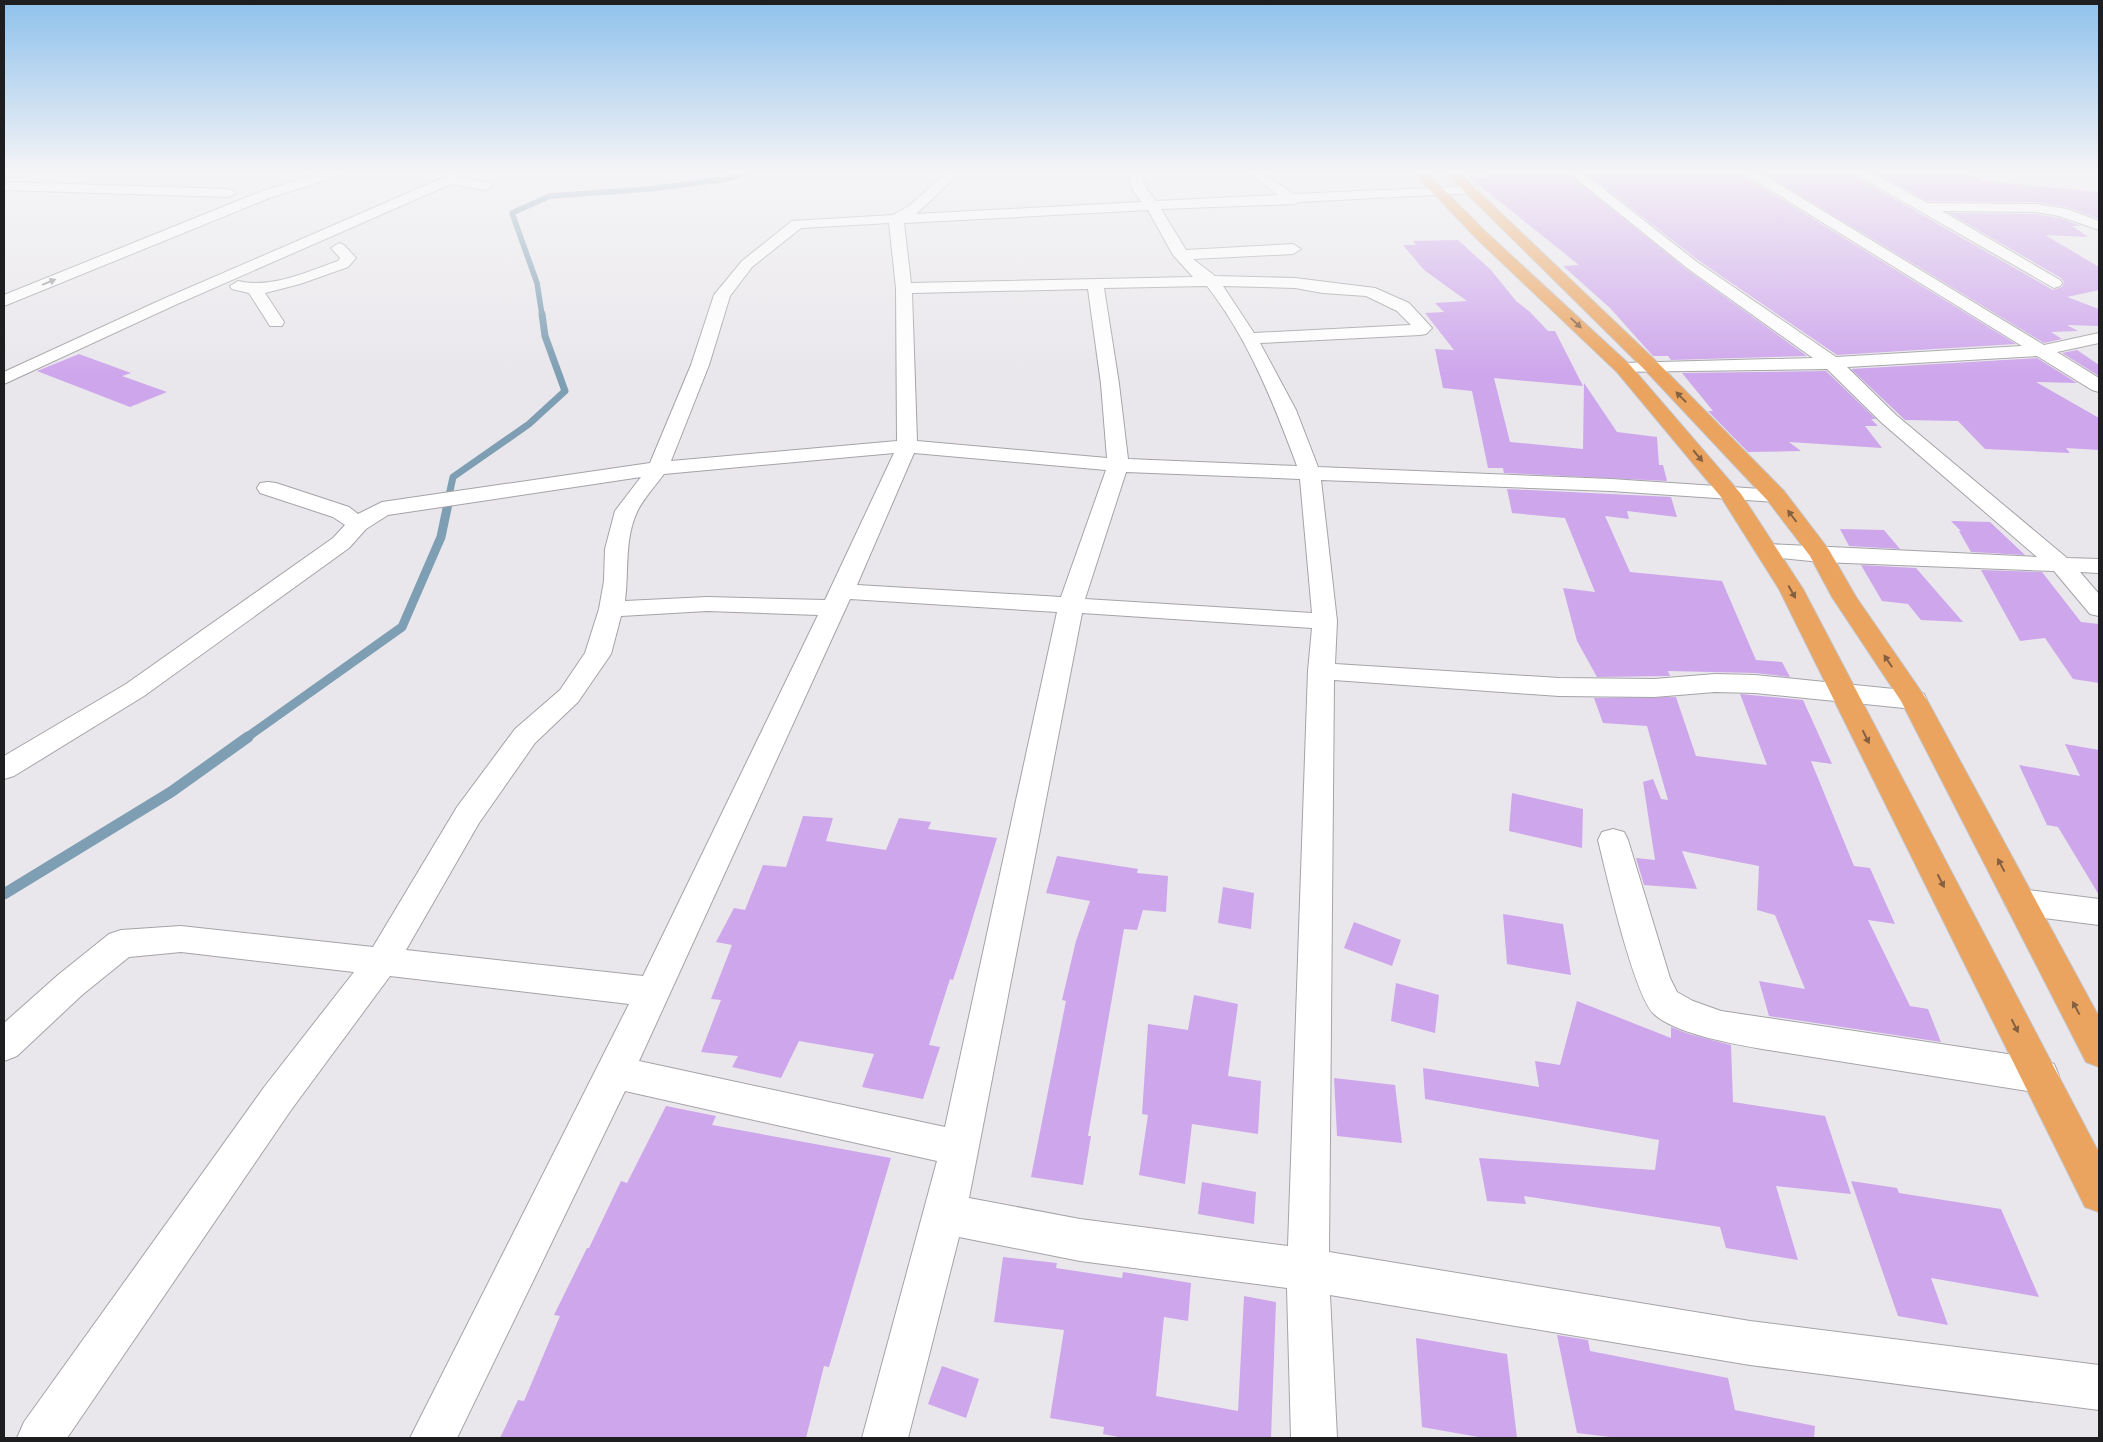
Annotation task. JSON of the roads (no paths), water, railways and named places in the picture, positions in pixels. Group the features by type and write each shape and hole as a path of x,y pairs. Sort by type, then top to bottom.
{"highway":[{"path":"1488,239 1623,368 1730,494 1767,551 1790,589 2041,1076 2099,1193"},
{"path":"1521,239 1652,367 1776,496 1821,556 1844,596 1914,700 2099,1051"},
{"path":"1540,290 1572,289"}],"street":[{"path":"4,301 156,239"},
{"path":"4,379 312,239"},
{"path":"40,1438 278,1098 382,961 468,815 525,736 569,696 598,654 611,609 616,581 616,549 626,511 658,468 700,365 722,295 747,264 778,239"},
{"path":"433,1438 614,1072 838,599 907,446 904,288 898,239"},
{"path":"1172,239 1181,255 1197,272 1211,281 1249,338 1286,410 1310,474 1325,621 1321,671 1308,1270 1314,1438"},
{"path":"1659,239 1692,265 1832,363 1889,419 2060,564 2099,609"},
{"path":"1861,239 2099,386"},
{"path":"1980,239 2054,283"},
{"path":"220,281 255,290 294,281 343,264 348,258 339,248"},
{"path":"1181,255 1293,249"},
{"path":"4,286 75,257"},
{"path":"904,288 1211,281 1295,283 1323,288 1369,290 1403,307 1423,328 1420,330 1249,338"},
{"path":"885,1438 945,1214 960,1148 1070,605 1118,465 1110,384 1095,285"},
{"path":"255,290 276,322"},
{"path":"1623,368 1832,363 2043,350 2099,338"},
{"path":"4,769 135,690 340,543 358,524 382,509 658,468 907,446 1118,465 1611,486 1776,496"},
{"path":"268,488 341,512 358,524"},
{"path":"1767,551 1821,556 2099,566"},
{"path":"611,609 838,599 1070,605 1325,621"},
{"path":"1321,671 1559,687 1654,688 1715,683 1756,684 1914,700"},
{"path":"1613,840 1654,979 1666,1003 1682,1013 1721,1026 2041,1076"},
{"path":"2020,902 2099,912"},
{"path":"4,1045 70,985 121,944 182,939 652,992"},
{"path":"614,1072 960,1148"},
{"path":"945,1214 1080,1240 1308,1270 1750,1343 2099,1388"}],"waterway":[{"path":"521,239 537,283 542,315"},
{"path":"448,500 453,477 529,424 565,391 545,336 542,314"},
{"path":"246,738 402,627 441,537 449,499"},
{"path":"4,894 171,792 248,737"}]}
